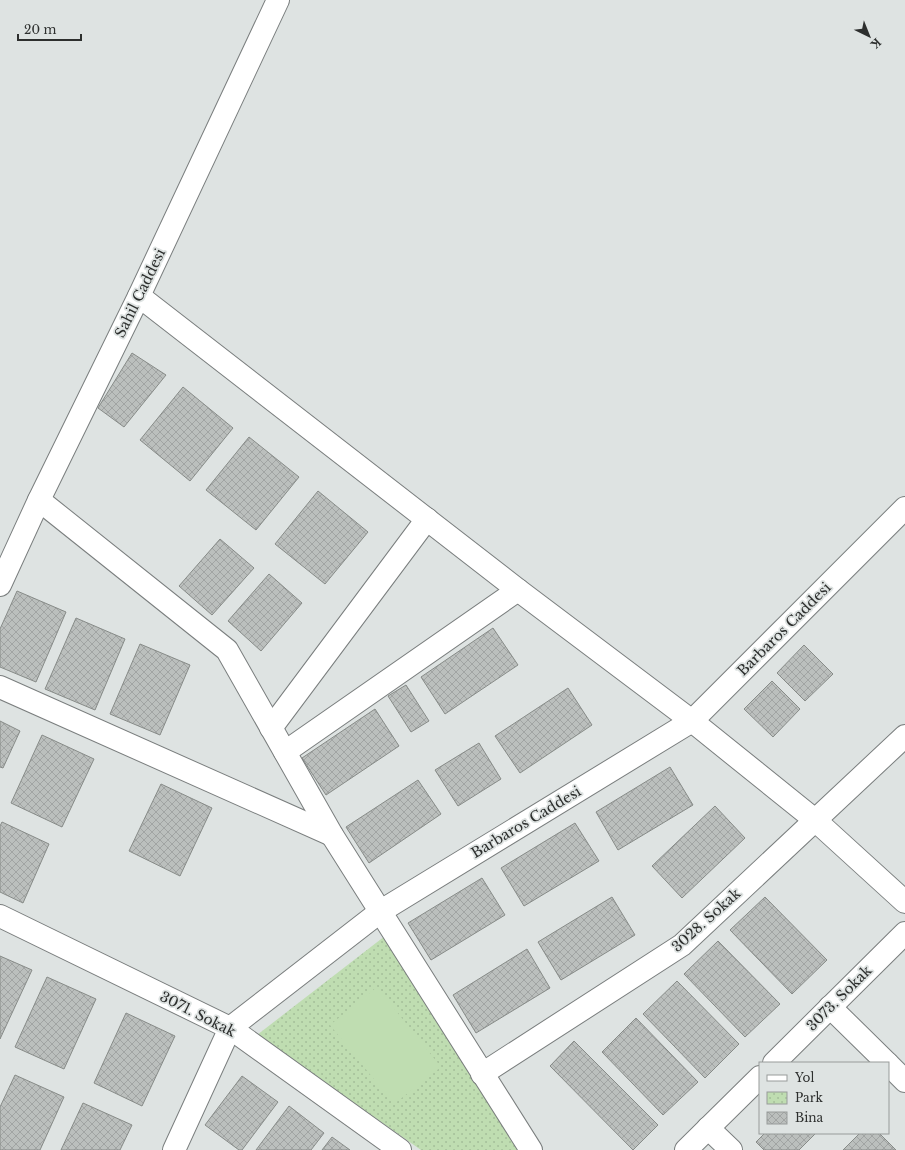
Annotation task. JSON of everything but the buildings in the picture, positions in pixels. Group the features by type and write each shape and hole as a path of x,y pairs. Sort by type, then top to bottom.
{"street":[{"name":"Sahil Caddesi","path":"0,585 39,500 139,296 278,0"},
{"path":"139,296 518,590 692,721 815,820 905,902"},
{"path":"39,500 227,650 332,835 531,1150"},
{"name":"Barbaros Caddesi","path":"174,1150 230,1028 381,911 692,721 905,508"},
{"path":"271,728 427,519"},
{"path":"285,752 518,590"},
{"path":"0,687 332,835"},
{"name":"3028. Sokak","path":"482,1074 682,945 904,739"},
{"name":"3071. Sokak","path":"0,916 230,1028 400,1150"},
{"name":"3073. Sokak","path":"775,1062 905,933"},
{"path":"830,1007 885,1062"},
{"path":"889,1066 905,1081"},
{"path":"686,1150 759,1078"},
{"path":"708,1128 731,1150"}],"green space":[{"path":"385,936 525,1150 421,1150 257,1035"},
{"path":"377,987 441,1067 394,1104 330,1025"}]}
